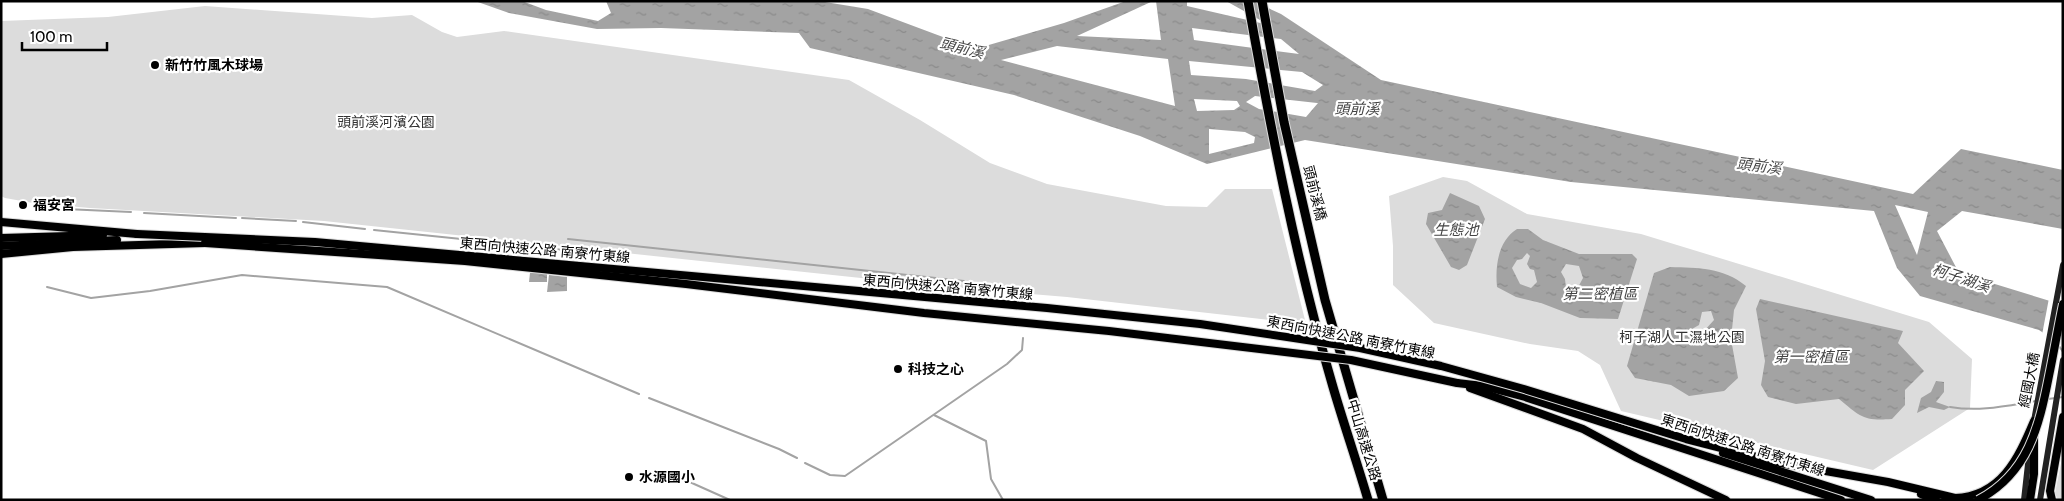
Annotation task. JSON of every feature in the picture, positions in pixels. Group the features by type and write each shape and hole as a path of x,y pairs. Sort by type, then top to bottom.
{"highway":[{"name":"頭前溪橋","path":"1248,1 1269,122 1333,388"},
{"name":"頭前溪橋","path":"1262,1 1284,122 1325,300 1350,388"},
{"path":"1,224 24,223 137,234"},
{"name":"東西向快速公路 南寮竹東線","path":"1,238 137,234 315,242 1084,311 1200,324 1360,348 1441,366 1524,389 1686,439 1720,456 1841,500"},
{"name":"東西向快速公路 南寮竹東線","path":"1,246 100,240 205,244 465,261 696,285 924,313 1119,332 1351,360 1457,383 1483,386 1525,397 1871,500"},
{"path":"1,254 72,247 205,244"},
{"path":"1978,500 1992,492 2014,472 2030,446 2040,418 2063,304"},
{"path":"1457,383 1583,429 1637,458 1726,500"},
{"name":"中山高速公路","path":"1333,388 1368,500"},
{"name":"中山高速公路","path":"1350,388 1383,500"},
{"path":"2052,500 2050,491 2063,417"},
{"path":"1686,439 1780,464 1871,479 1956,498 1980,494 1991,488 2012,465 2023,448 2034,421"},
{"path":"2030,500 2034,474 2034,421"},
{"path":"1871,479 1936,500"}],"main road":[{"name":"經國大橋","path":"2024,500 2034,421 2063,265"},
{"path":"2040,500 2063,360"}],"green space":[{"name":"頭前溪河濱公園","path":"205,6 372,18 412,15 442,32 457,37 504,31 849,80 920,120 990,163 1047,184 1166,206 1207,207 1225,189 1272,189 1306,324 1067,297 927,285 324,221 90,208 33,203 1,196 1,21 108,17"},
{"name":"柯子湖人工濕地公園","path":"1443,177 1467,181 1527,214 1641,234 1929,322 1972,359 1970,408 1873,470 1621,411 1600,365 1578,351 1530,344 1434,323 1393,285 1393,246 1389,196"},
{"path":"2063,453 2063,500 2058,500 2055,493"}],"water":[{"name":"頭前溪","path":"475,1 522,1 546,10 598,21 611,13 606,1 819,1 868,9 975,49 1064,23 1126,1 1153,1 1077,36 1161,40 1156,1 1187,1 1187,6 1269,25 1226,1 1253,1 1281,14 1381,80 1913,194 1961,149 2063,170 2063,229 1962,211 1937,231 1959,273 2063,305 2055,341 2039,330 1920,296 1897,268 1874,211 1571,182 1305,140 1207,164 1140,136 1014,95 810,48 799,33 661,28 597,29 509,13","holes":["1192,28 1281,39 1299,54 1194,40","1057,46 1168,59 1175,106 1001,60","1189,61 1302,72 1323,85 1315,91 1246,79 1191,75","1255,96 1318,103 1306,117 1259,109 1246,102","1194,99 1237,101 1240,106 1234,110 1197,111","1209,129 1245,132 1255,137 1254,143 1209,154","1895,205 1928,212 1917,255"]},
{"name":"生態池","path":"1450,193 1479,206 1485,219 1467,265 1459,270 1451,267 1426,224 1428,213 1442,210"},
{"name":"第二密植區","path":"1517,229 1528,229 1543,240 1579,254 1632,254 1637,259 1618,319 1580,318 1541,303 1516,297 1497,287 1499,255 1511,234","holes":["1527,253 1530,256 1527,264 1530,269 1534,270 1537,282 1531,288 1520,284 1512,268 1517,260 1522,259","1566,264 1579,266 1583,278 1576,291 1572,293 1566,288 1565,279 1561,272"]},
{"path":"1670,267 1710,270 1728,275 1746,286 1734,310 1731,339 1738,378 1724,391 1689,396 1671,385 1635,378 1627,366 1654,273","holes":["1711,311 1714,320 1704,331 1707,337 1704,341 1696,339 1692,329 1699,325 1702,312"]},
{"path":"530,273 547,273 547,282 529,282"},
{"path":"549,275 567,277 567,291 547,292"},
{"name":"第一密植區","path":"1760,299 1903,331 1898,343 1924,371 1905,390 1905,405 1892,419 1875,419 1858,414 1839,399 1796,404 1768,397 1761,385 1765,361 1756,309"},
{"path":"1936,381 1944,382 1944,392 1936,402 1950,407 1944,410 1929,407 1917,413 1921,398 1931,392"}],"pier":[{"path":"2049,298 2063,303 2063,345 2054,343 2042,335"}],"waterway":[{"path":"43,208 131,212"},
{"path":"144,213 236,218"},
{"path":"242,218 296,221"},
{"path":"303,222 365,229"},
{"path":"374,230 471,240"},
{"path":"568,239 964,281"},
{"path":"481,241 564,250"},
{"path":"47,287 91,298 150,291 242,275 387,287 639,394"},
{"path":"974,283 1028,290"},
{"path":"805,463 830,475 845,476 1007,364 1022,350 1023,338"},
{"name":"柯子湖溪","path":"2059,346 2063,352"},
{"path":"2048,399 2063,397"},
{"path":"649,398 779,449 797,458"},
{"path":"1950,407 1982,409 2036,401"},
{"path":"934,415 986,441 991,479 1003,500"},
{"path":"663,480 683,479 730,500"}],"place":[{"name":"新竹竹風木球場","path":"155,65"},
{"name":"福安宮","path":"23,205"},
{"name":"科技之心","path":"898,369"},
{"name":"水源國小","path":"629,477"}]}
